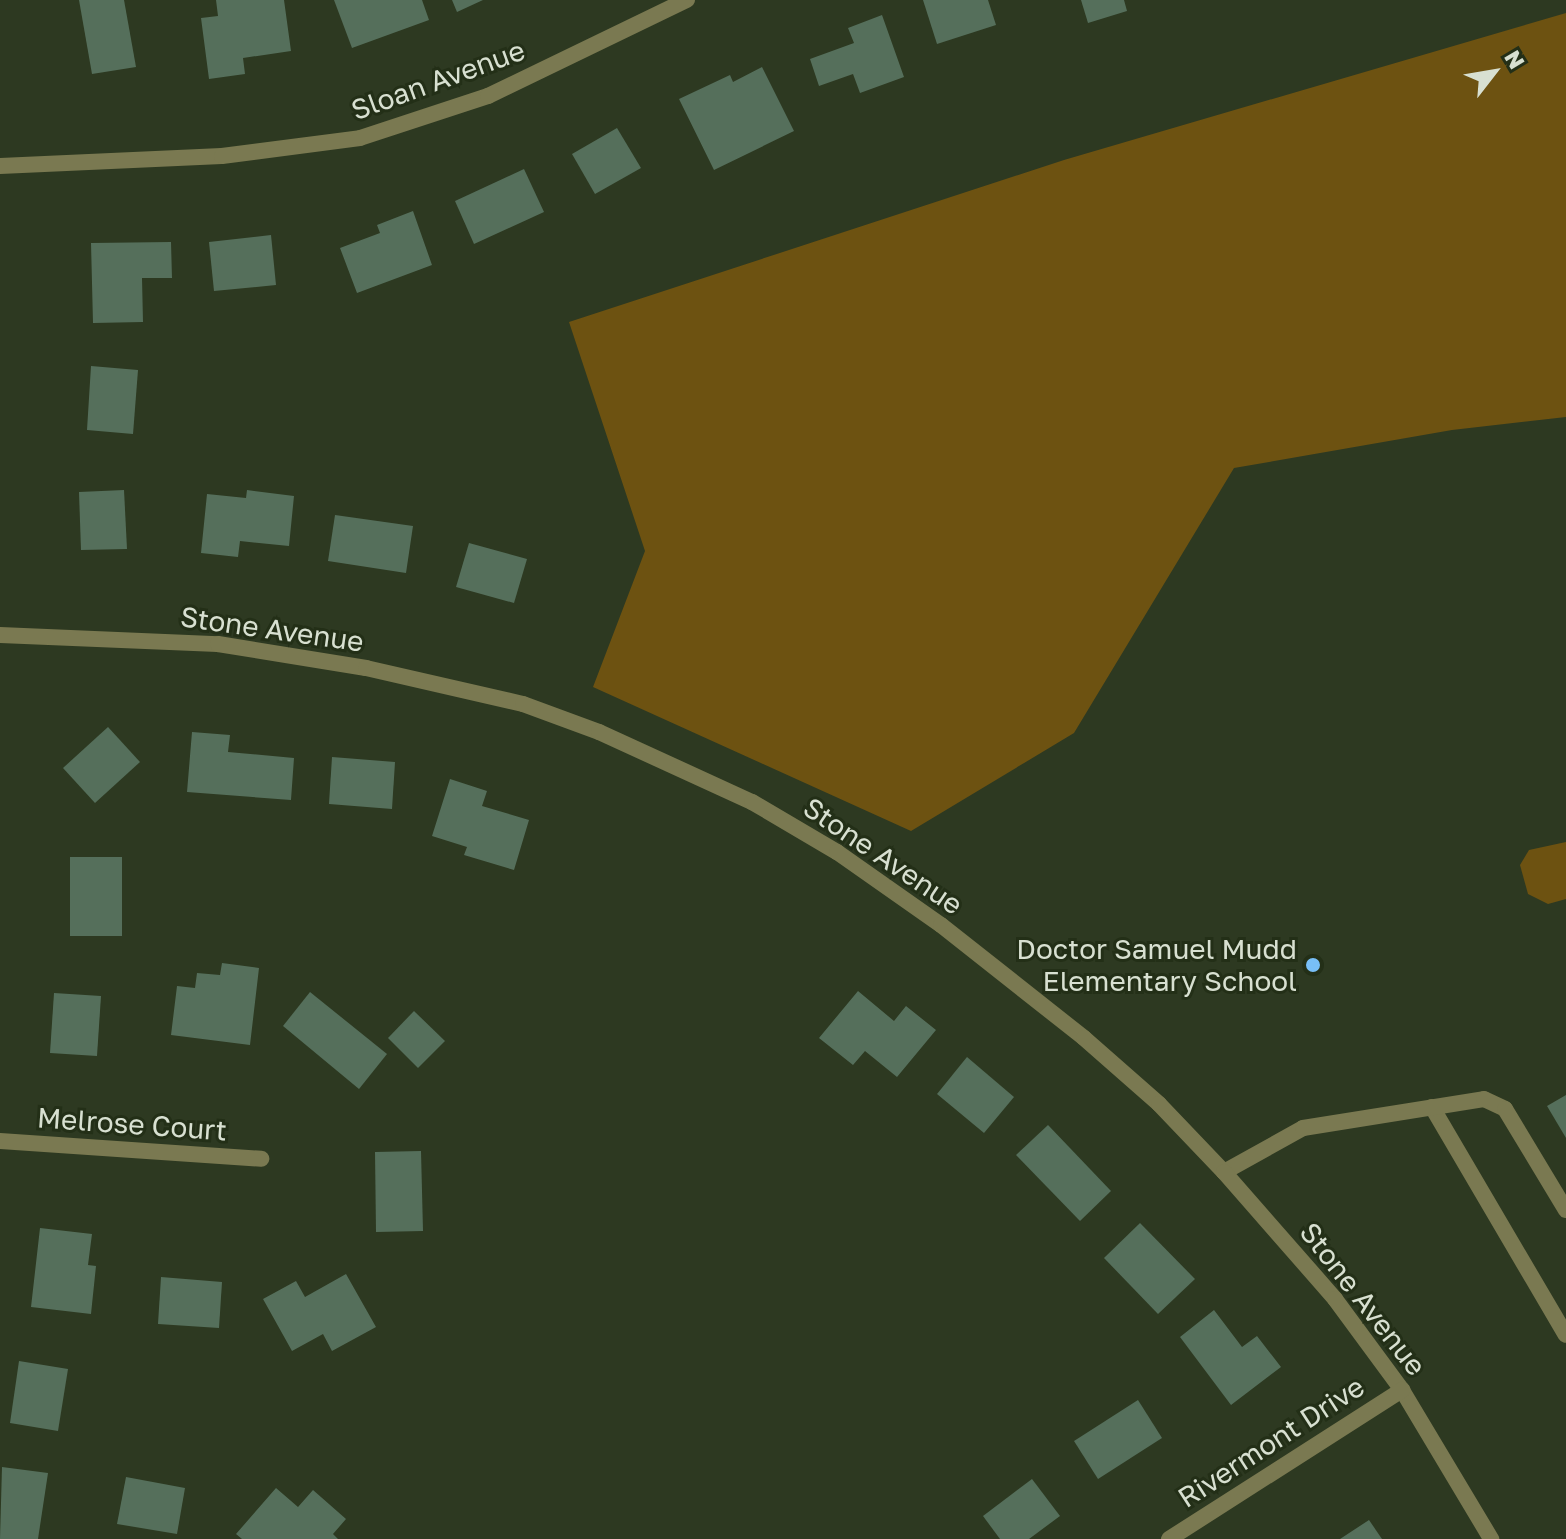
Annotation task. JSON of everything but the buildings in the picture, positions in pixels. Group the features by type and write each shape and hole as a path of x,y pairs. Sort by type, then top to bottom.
{"street":[{"name":"Sloan Avenue","path":"0,166 222,156 360,138 488,96 687,0"},
{"name":"Stone Avenue","path":"0,635 218,644 292,655 523,704 599,732 752,802 837,852 941,925 1084,1038 1159,1104 1224,1172 1335,1299 1402,1390 1491,1539"},
{"path":"1224,1172 1303,1128 1484,1099 1505,1109 1566,1210"},
{"path":"1432,1107 1566,1335"},
{"name":"Melrose Court","path":"0,1141 261,1159"},
{"name":"Rivermont Drive","path":"1169,1539 1402,1390"}],"shaded area":[{"path":"1566,13 1566,417 1452,430 1234,468 1074,733 911,831 593,687 645,551 569,322 1064,160"},
{"path":"1566,842 1566,899 1548,904 1528,894 1520,865 1529,850"}],"place":[{"name":"Doctor Samuel Mudd Elementary School","path":"1313,965"}]}
